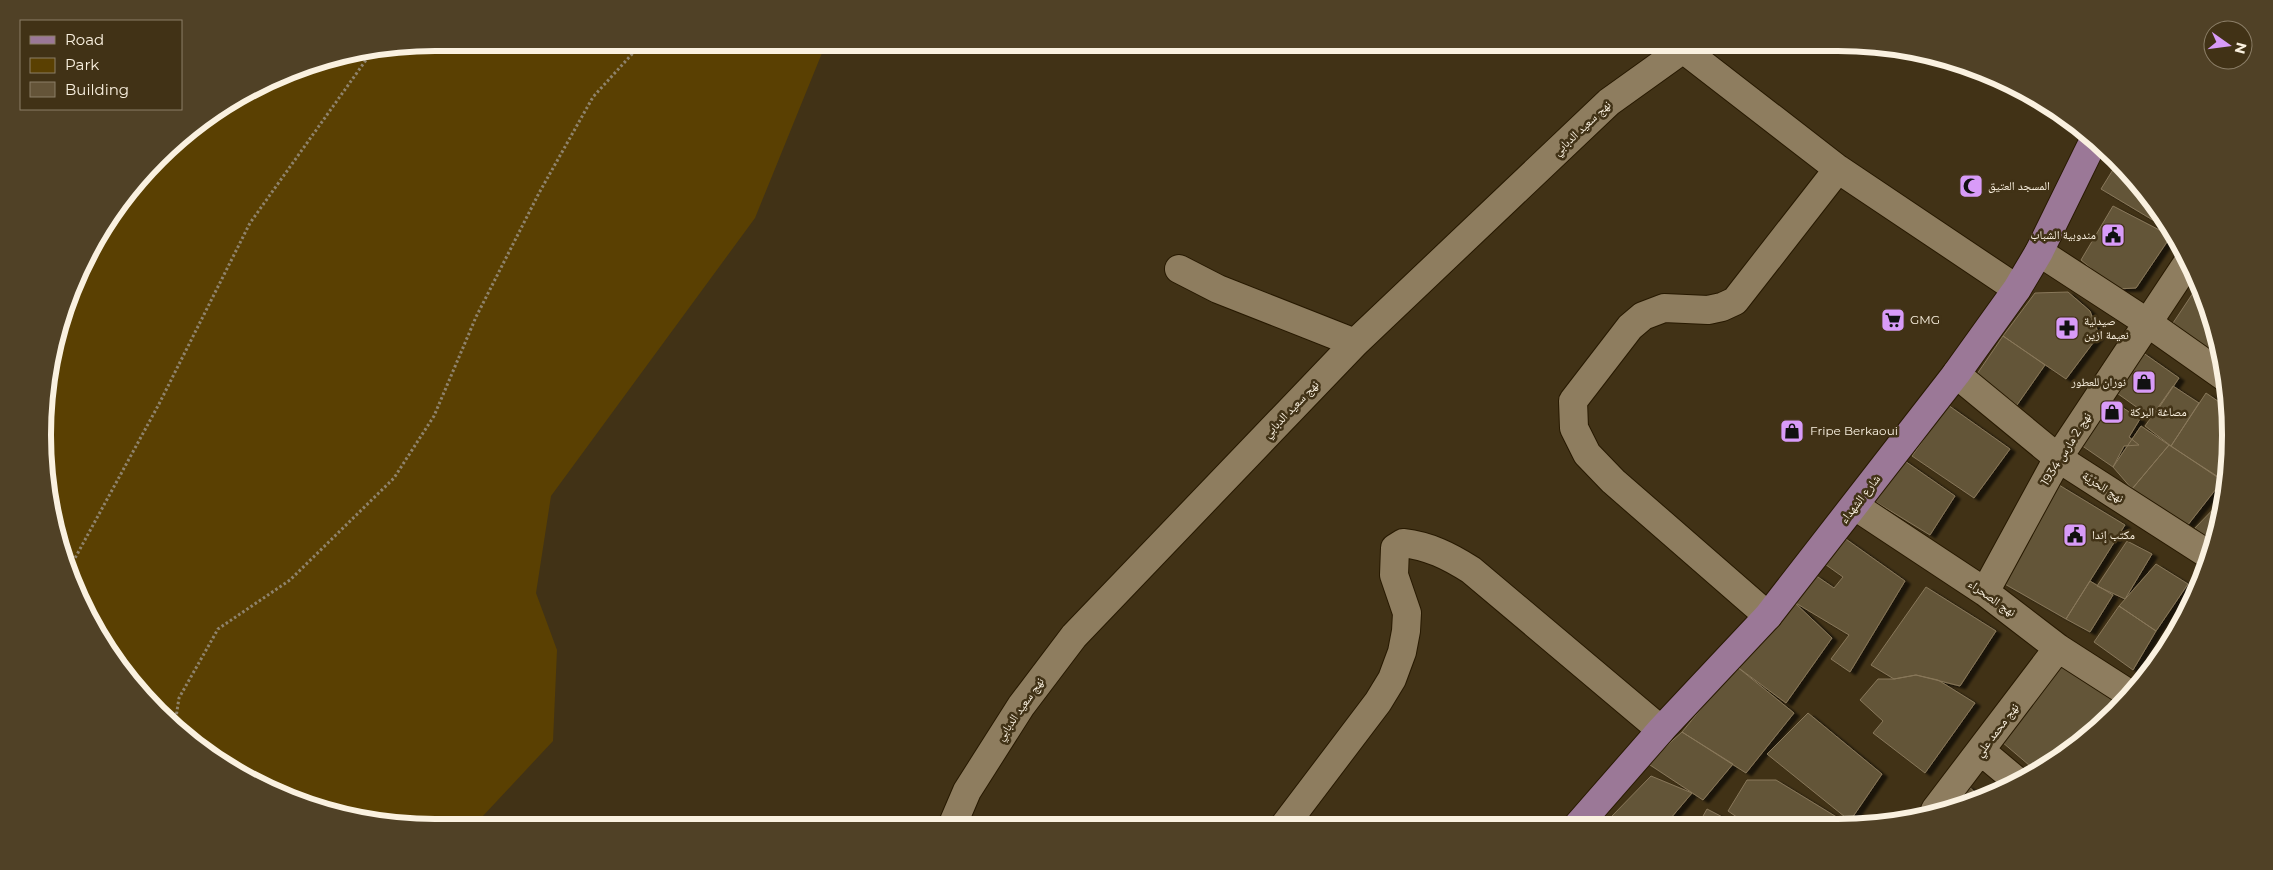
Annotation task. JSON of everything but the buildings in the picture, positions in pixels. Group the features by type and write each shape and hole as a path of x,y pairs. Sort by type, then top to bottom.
{"main road":[{"name":"شارع الشهداء","path":"1583,819 1661,730 1768,616 1956,374 2017,289 2039,252 2091,146"}],"street":[{"name":"نهج سعيد الدبابي","path":"955,819 967,790 1020,706 1074,636 1355,343 1609,102 1678,51"},
{"path":"1691,51 1838,169 2017,289"},
{"path":"1768,616 1613,482 1587,454 1574,428 1573,401 1630,327 1643,316 1664,308 1708,310 1722,307 1735,301 1838,169"},
{"path":"2039,252 2148,323 2216,371"},
{"path":"1179,269 1218,289 1355,343"},
{"name":"نهج 2 مارس 1934","path":"1984,592 2058,458 2184,269"},
{"name":"نهج الحرّيّة","path":"1956,374 2058,458 2203,551"},
{"name":"نهج الصحراء","path":"1855,506 1984,592 2058,648 2124,691"},
{"path":"1289,819 1378,702 1392,679 1402,652 1406,630 1407,614 1394,575 1395,548 1403,543 1430,548 1453,558 1471,570 1661,730"},
{"name":"نهج محمد علي","path":"1939,805 2058,648"},
{"path":"1981,751 2012,777"}],"path":[{"path":"176,718 179,698 218,629 290,580 394,478 434,416 476,317 539,193 593,97 635,51"},
{"path":"73,562 160,404 250,223 368,58"}],"green space":[{"path":"435,51 823,51 755,218 551,496 536,593 557,650 553,741 482,817 435,819 385,815 336,806 288,790 243,767 201,739 182,724 146,688 131,669 103,627 80,582 64,534 55,485 51,435 55,385 64,336 80,288 103,243 131,201 146,182 182,146 222,116 265,91 288,80 336,64 385,55"}],"place":[{"name":"المسجد العتيق","path":"1971,186"},
{"name":"مندوبية الشباب","path":"2113,235"},
{"name":"GMG","path":"1893,320"},
{"name":"صيدلية نعيمة ازين","path":"2067,328"},
{"name":"نوران للعطور","path":"2144,382"},
{"name":"مصاغة البركة","path":"2112,412"},
{"name":"Fripe Berkaoui","path":"1792,431"},
{"name":"مكتب إندا","path":"2075,535"}]}
